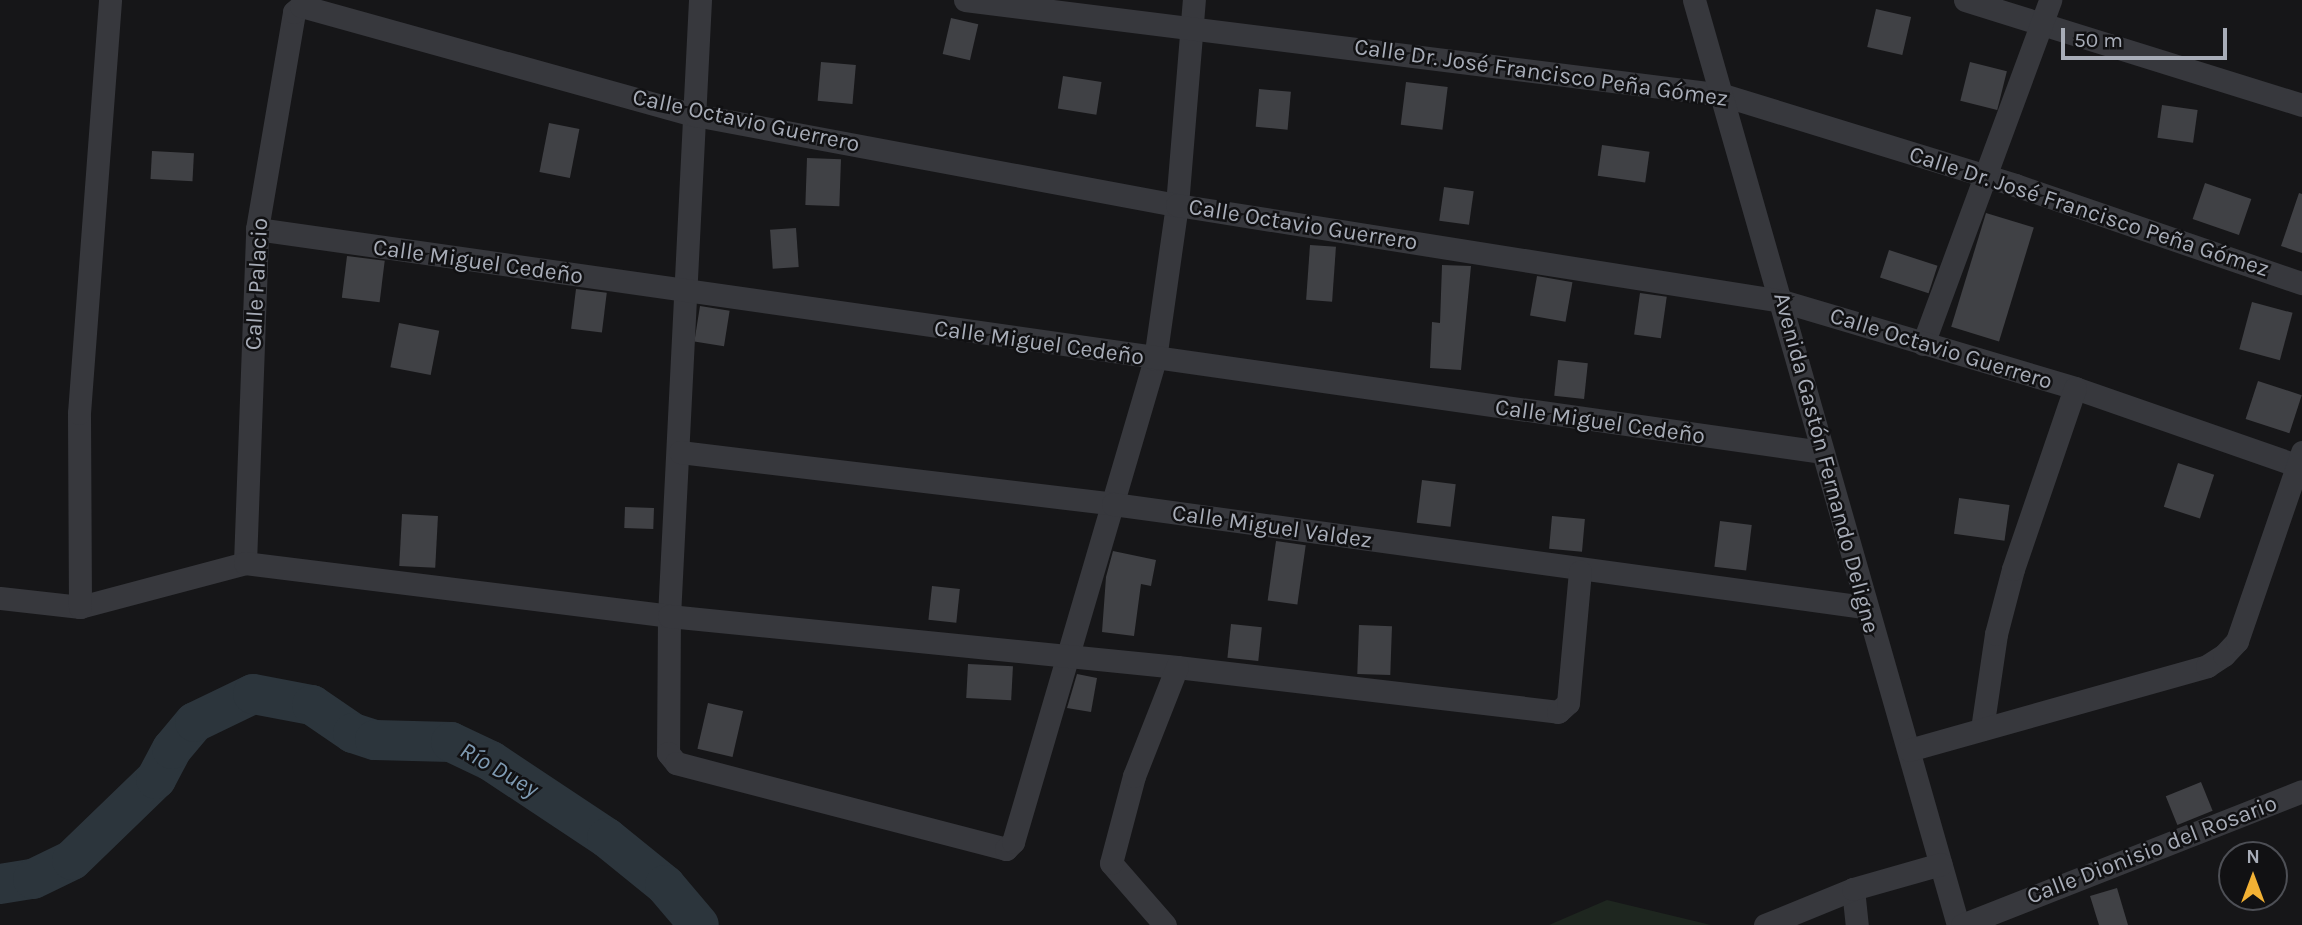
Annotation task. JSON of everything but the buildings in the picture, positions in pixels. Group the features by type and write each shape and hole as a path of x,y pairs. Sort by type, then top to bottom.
{"street":[{"path":"80,607 79,413 110,0"},
{"path":"700,0 683,292 680,452 669,616 668,753 676,763 1006,849 1013,842 1155,359 1178,205 1194,0"},
{"name":"Calle Dr. José Francisco Peña Gómez","path":"965,0 1723,95 1986,175 2302,283"},
{"name":"Avenida Gastón Fernando Deligne","path":"1694,0 1782,301 1864,607 1960,925"},
{"path":"1965,0 2046,11 2302,105"},
{"name":"Calle Octavio Guerrero","path":"297,8 328,6 695,115 1178,205 1782,301 2075,388 2300,461"},
{"name":"Calle Palacio","path":"245,563 257,229 297,8"},
{"path":"1923,344 2046,11"},
{"name":"Calle Miguel Cedeño","path":"257,229 683,292 1821,452"},
{"path":"1982,729 1996,634 2013,569 2075,388"},
{"name":"Calle Miguel Valdez","path":"680,452 1113,504 1580,572 1864,607"},
{"path":"1909,750 2207,666 2224,655 2237,641 2300,461"},
{"path":"0,598 80,607 245,563 669,616 1068,655 1558,712 1568,703 1580,572"},
{"path":"1165,925 1111,863 1134,776 1178,667"},
{"name":"Calle Dionisio del Rosario","path":"1960,925 2302,791"},
{"path":"1765,925 1853,889 1941,864"},
{"path":"1853,889 1857,925"}],"shaded area":[{"path":"1607,900 1711,925 1549,925"}],"waterway":[{"name":"Río Duey","path":"0,884 33,879 72,860 156,779 172,749 195,722 253,694 312,705 353,733 375,740 451,742 491,761 607,838 665,885 699,925"}]}
